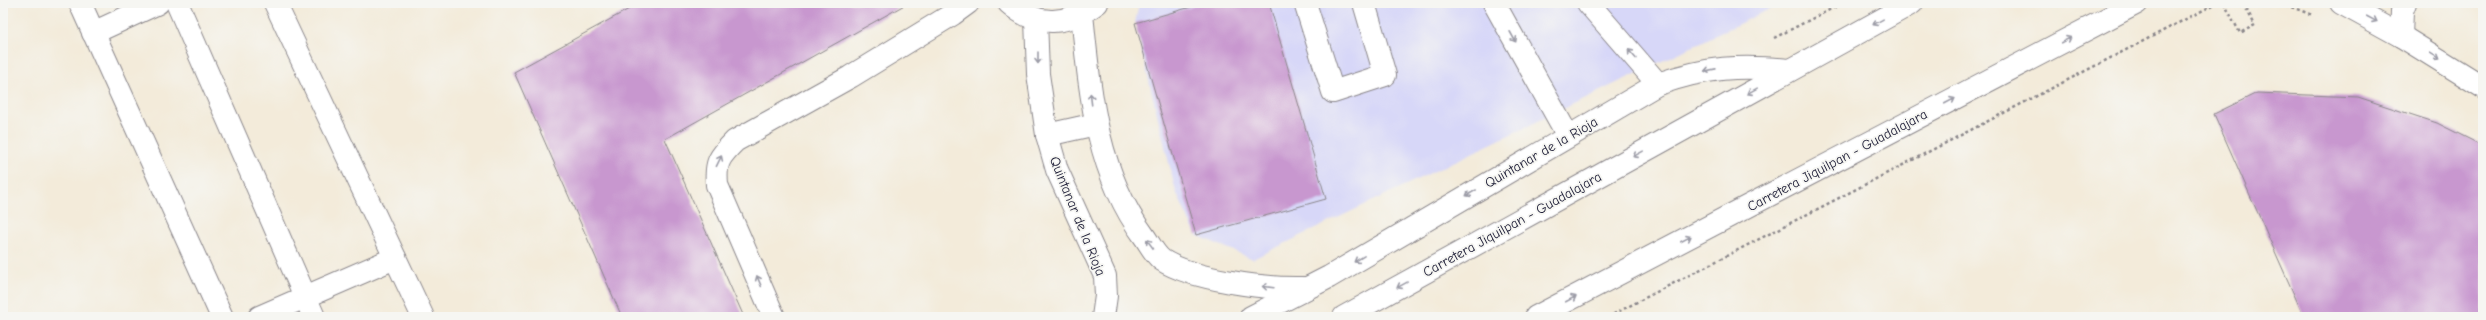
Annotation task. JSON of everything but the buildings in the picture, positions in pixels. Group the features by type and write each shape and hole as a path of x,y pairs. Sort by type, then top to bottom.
{"main road":[{"path":"80,3 222,317"},
{"path":"93,33 158,3"},
{"path":"178,3 310,308"},
{"path":"275,3 423,317"},
{"path":"774,317 717,185 716,168 722,154 735,141 771,122 862,69 968,3"},
{"path":"1009,3 1019,12 1036,19 1052,21 1068,20 1090,9"},
{"path":"1305,3 1333,92 1385,75 1364,3"},
{"path":"1494,3 1568,136"},
{"path":"1588,3 1658,84"},
{"name":"Carretera Jiquilpan - Guadalajara","path":"1344,317 1912,3"},
{"name":"Carretera Jiquilpan - Guadalajara","path":"1536,317 2137,3"},
{"path":"2341,3 2402,36 2483,86"},
{"path":"2402,36 2402,11 2406,3"},
{"name":"Quintanar de la Rioja","path":"1090,9 1091,104 1107,164 1123,204 1161,259 1214,278 1280,289 1307,288"},
{"name":"Quintanar de la Rioja","path":"1036,19 1038,74 1047,135 1057,170 1105,276 1106,296 1103,317"},
{"name":"Quintanar de la Rioja","path":"1251,317 1307,288 1658,84 1689,73 1721,67 1756,66 1790,70"},
{"path":"1047,135 1096,124"},
{"path":"259,317 310,308 395,258"}],"path":[{"path":"1768,41 1843,3"},
{"path":"1608,317 2217,3"},
{"path":"2224,3 2240,33 2255,25 2243,3"}],"shaded area":[{"path":"1139,3 1782,3 1253,259 1196,235 1176,192 1135,23"}]}
